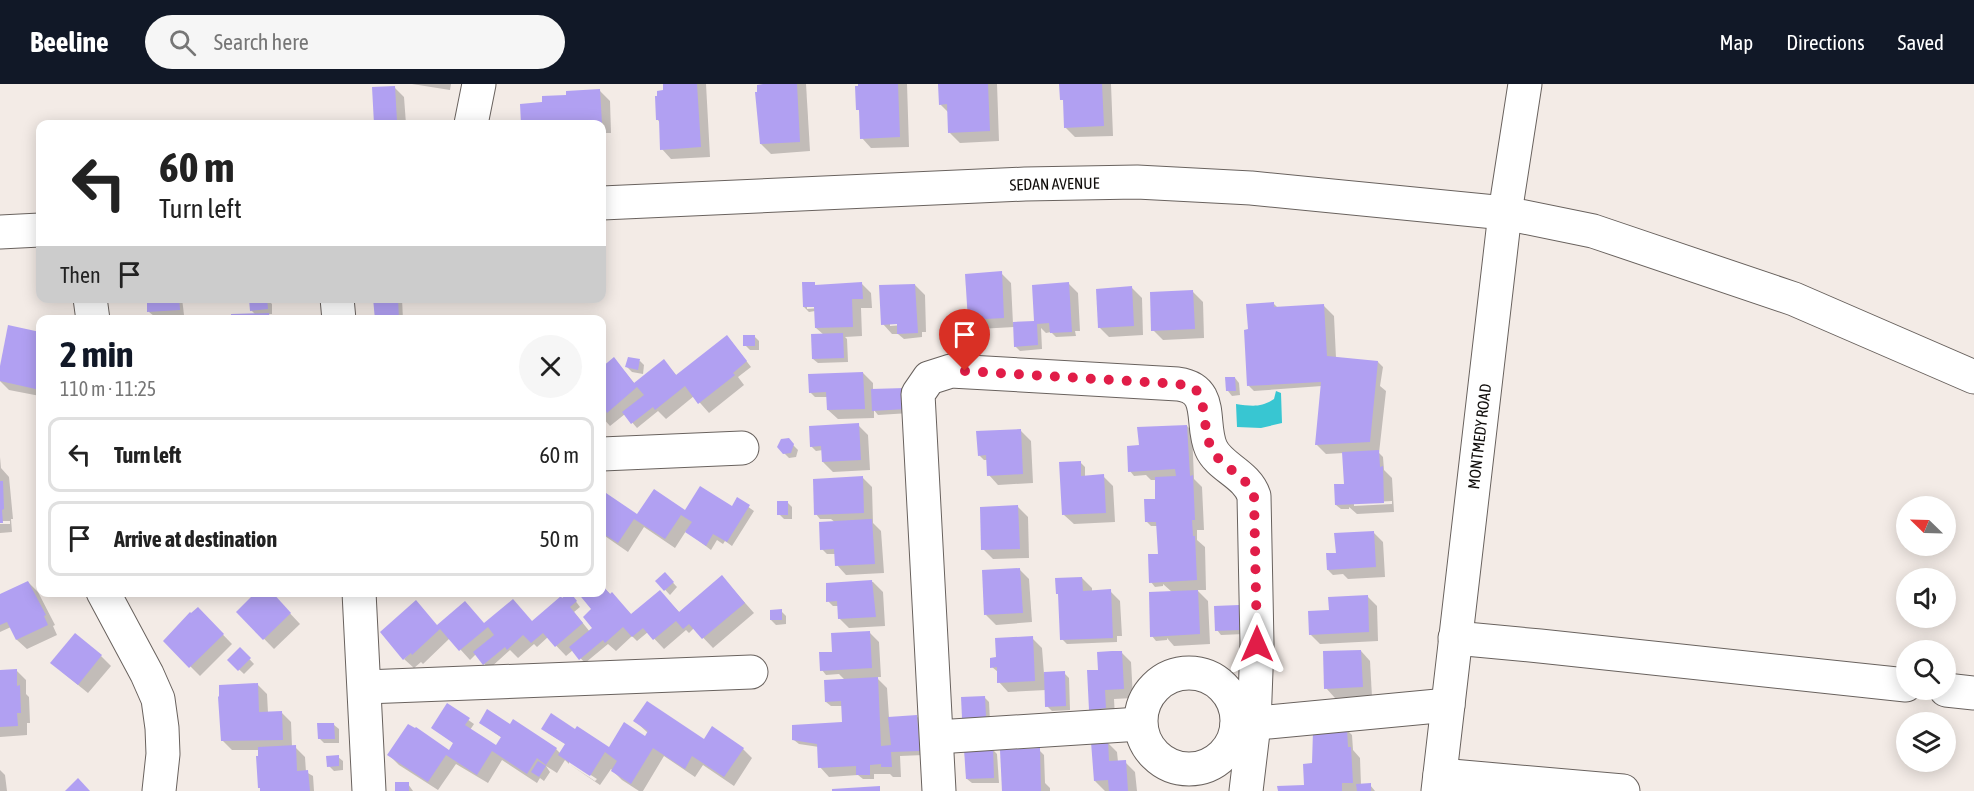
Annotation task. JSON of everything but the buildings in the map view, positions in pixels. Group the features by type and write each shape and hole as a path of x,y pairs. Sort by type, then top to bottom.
{"street":[{"path":"472,120 480,84"},
{"name":"MONTMEDY ROAD","path":"1439,783 1505,213 1526,84"},
{"name":"SEDAN AVENUE","path":"606,203 1025,184 1137,182 1251,188 1505,213 1593,231 1794,299 1974,377"},
{"path":"0,232 36,230"},
{"path":"939,791 918,394 929,378 951,371 1178,384 1194,387 1203,401 1210,444 1214,453 1249,484 1254,496 1257,644 1245,724 1246,791"},
{"path":"606,454 742,448"},
{"path":"106,597 158,699 163,754 159,791"},
{"path":"358,597 369,791"},
{"path":"1455,639 1896,684"},
{"path":"365,687 751,672"},
{"path":"1245,724 1230,694 1219,682 1205,674 1189,672 1174,674 1159,682 1148,693 1142,708 1140,724 1144,740 1152,753 1165,764 1180,769 1196,769 1211,764 1224,754 1245,724 1448,705"},
{"path":"1956,691 1974,693"},
{"path":"937,737 1140,724"},
{"path":"1439,783 1623,791"}],"water":[{"path":"1276,391 1281,393 1282,423 1261,428 1237,427 1236,404 1251,406 1265,404 1274,399"}],"route":[{"path":"965,371 1178,384 1194,387 1203,401 1210,444 1214,453 1249,484 1254,496 1257,644"}]}
